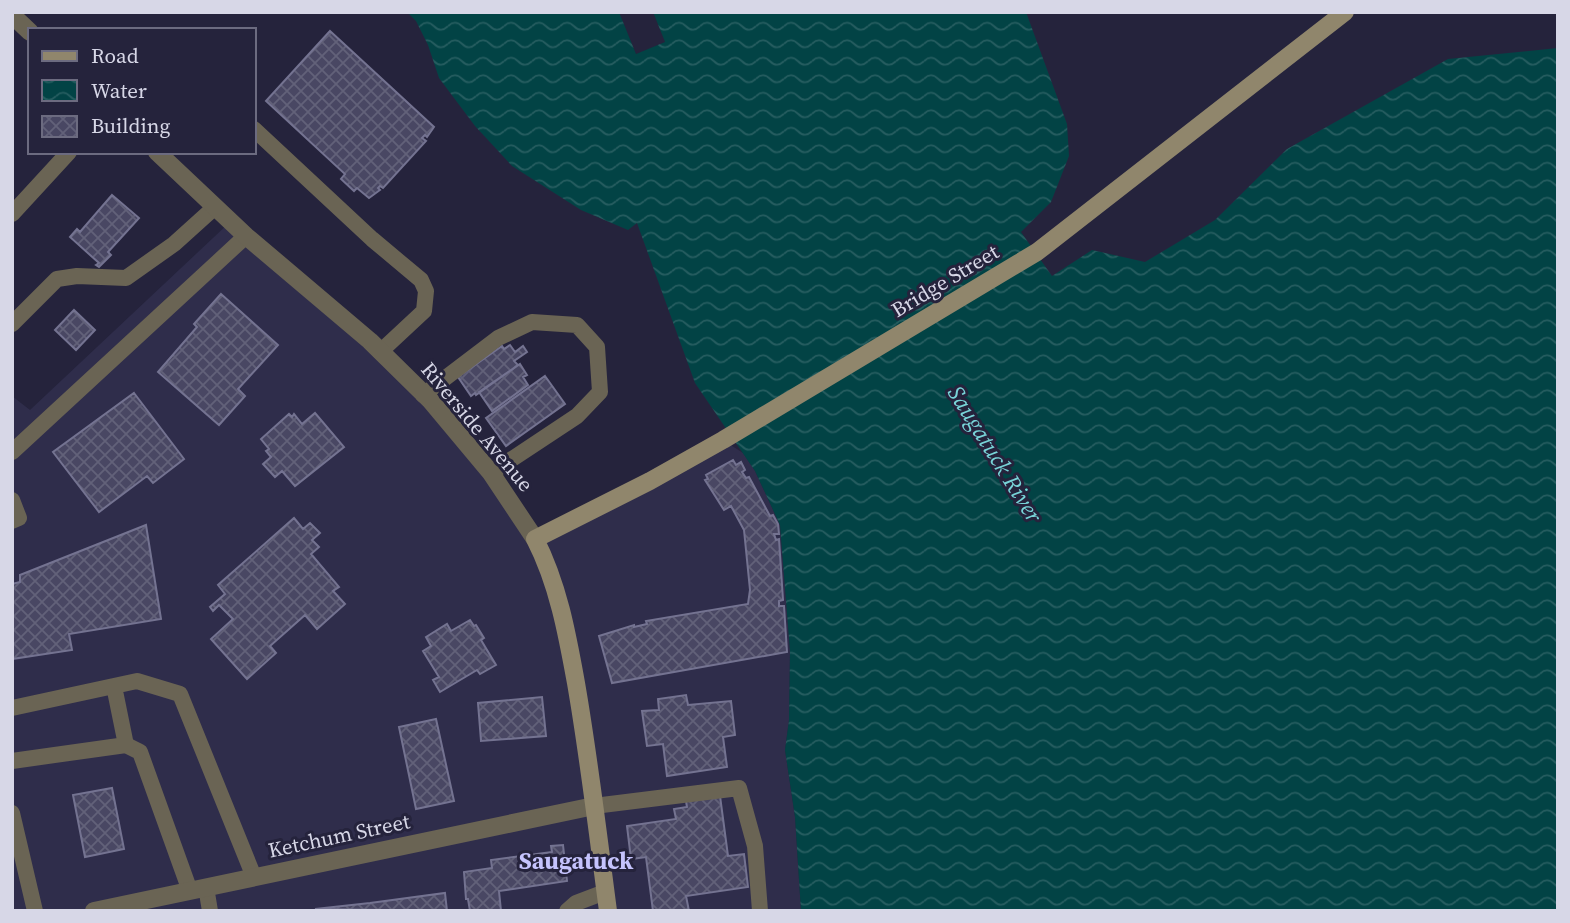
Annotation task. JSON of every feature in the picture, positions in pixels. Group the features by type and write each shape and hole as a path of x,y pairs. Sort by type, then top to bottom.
{"main road":[{"name":"Bridge Street","path":"535,539 650,481 723,440 1037,253 1345,12"},
{"name":"Riverside Avenue","path":"535,539 554,582 568,639 608,911"}],"street":[{"path":"12,15 28,30"},
{"name":"Riverside Avenue","path":"159,154 246,236 380,352 430,400 491,473 535,539"},
{"name":"Ketchum Street","path":"94,911 594,806"}],"lane":[{"path":"256,131 372,239 421,280 426,291 424,310 380,352"},
{"path":"12,214 67,154"},
{"path":"12,324 57,279 76,276 126,278 174,244 215,207"},
{"path":"12,452 246,236"},
{"path":"423,395 498,338 532,322 577,326 597,347 600,392 577,416 491,473"},
{"path":"12,500 19,518 12,521"},
{"path":"12,708 137,681 180,694 254,877"},
{"path":"114,686 126,745"},
{"path":"12,761 126,745 140,752 198,889 210,911"},
{"path":"594,806 739,788 755,846 760,911"},
{"path":"12,813 35,911"},
{"path":"567,911 576,903 605,892"}],"shaded area":[{"path":"230,222 370,341 535,539 723,440 743,453 755,471 780,525 790,651 789,720 785,750 795,817 801,911 12,911 12,396 30,410"}],"water":[{"name":"Saugatuck River","path":"407,12 1026,12 1067,124 1069,156 1051,202 1021,232 1052,276 1092,250 1145,262 1215,220 1287,149 1448,59 1558,48 1558,911 801,911 795,817 785,750 789,720 790,651 780,525 755,471 695,383 637,223 628,230 581,210 512,166 475,126 439,78 428,45 416,21"}],"pier":[{"path":"619,12 653,12 665,42 636,54"}],"building":[{"path":"330,31 434,127 427,137 425,135 422,138 426,141 383,188 380,186 380,190 369,198 357,188 354,191 341,179 345,174 266,101"},
{"path":"112,195 139,218 108,252 111,255 99,267 96,265 99,263 70,237 77,229 80,232"},
{"path":"221,294 278,345 238,389 245,396 219,425 158,372 197,327 194,324"},
{"path":"74,310 95,330 76,350 55,330"},
{"path":"510,345 515,352 523,346 527,352 514,361 518,365 471,396 458,377 502,346 504,349"},
{"path":"520,364 527,375 523,377 528,385 492,411 479,392"},
{"path":"545,376 565,404 506,446 486,418"},
{"path":"134,393 184,459 153,483 147,476 99,512 53,452"},
{"path":"315,413 344,447 295,486 282,471 275,477 263,464 271,457 266,451 269,449 261,439 289,414 292,417 294,414 302,424"},
{"path":"733,460 736,465 741,462 745,470 742,472 746,478 749,477 770,516 773,515 778,524 779,534 774,534 776,540 779,539 783,600 779,601 779,606 784,606 787,652 612,683 599,636 634,625 647,624 646,621 748,604 750,590 744,530 731,506 724,510 705,480 708,479 706,475"},
{"path":"294,518 303,529 310,523 320,533 312,540 319,547 311,554 339,587 333,591 345,604 317,629 305,615 270,646 276,653 247,679 211,639 233,619 219,605 213,611 210,607 225,594 218,585"},
{"path":"146,525 161,619 69,634 72,650 12,659 12,584 20,582 20,575"},
{"path":"470,620 484,638 481,640 496,665 480,674 477,670 440,692 433,680 439,677 423,651 431,646 426,637 447,624 451,631"},
{"path":"686,695 688,705 731,701 735,735 723,737 727,767 667,776 663,744 647,746 642,711 659,710 658,699"},
{"path":"542,697 546,736 481,741 478,703"},
{"path":"436,719 454,801 416,809 399,727"},
{"path":"112,788 124,849 85,857 73,795"},
{"path":"720,796 728,856 744,854 748,887 686,896 689,911 653,911 646,857 631,859 627,826 676,819 674,809 687,807 686,801"},
{"path":"563,845 567,881 499,891 501,911 470,911 466,899 464,872 492,868 491,860 552,852 551,846"},
{"path":"445,893 447,911 315,909 370,903"}],"district":[{"name":"Saugatuck","path":"576,861"}]}
